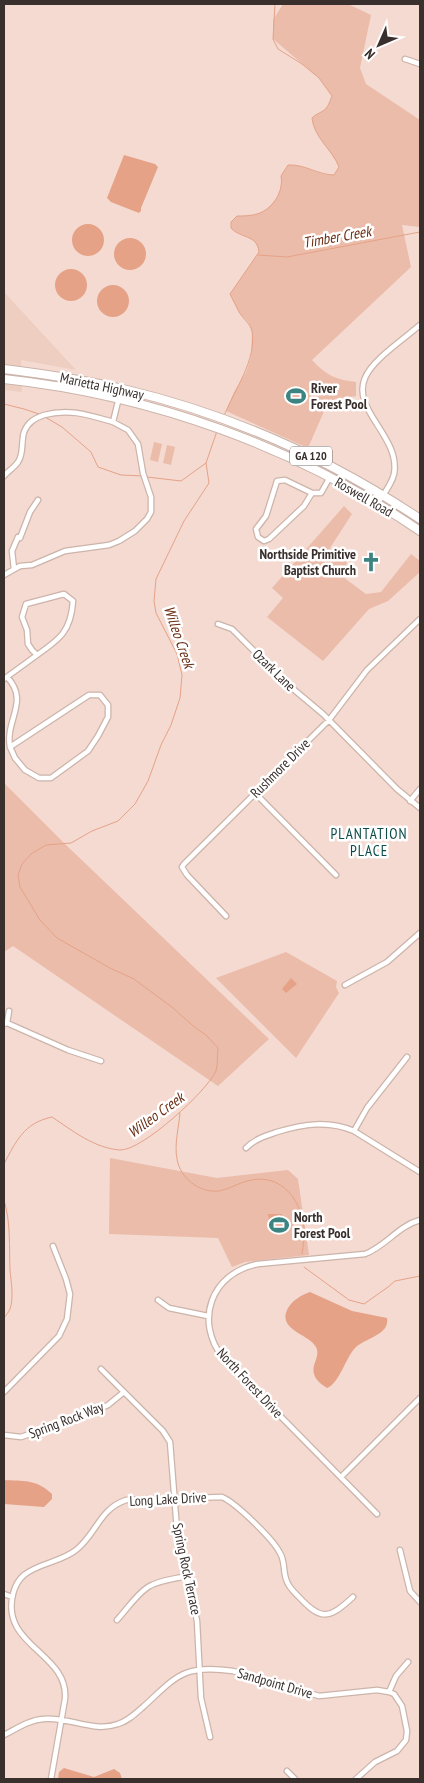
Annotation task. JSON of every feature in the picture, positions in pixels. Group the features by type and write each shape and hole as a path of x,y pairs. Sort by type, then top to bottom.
{"highway":[{"name":"Marietta Highway","path":"4,369 45,374 121,389 198,410"},
{"name":"Marietta Highway","path":"4,379 57,386 119,399 194,420"},
{"name":"Roswell Road","path":"198,410 308,455 383,495 420,519"},
{"name":"Roswell Road","path":"194,420 278,452 330,477 420,531"}],"street":[{"path":"406,59 420,64"},
{"path":"377,504 392,479 395,460 390,444 366,405 362,392 363,383 373,365 420,325"},
{"path":"113,422 121,389"},
{"path":"4,476 17,464 20,458 23,434 27,426 36,418 60,411 70,411 113,422 128,430 138,444 143,474 152,497 151,512 147,520 119,541 109,545 65,551 14,569 4,575"},
{"path":"312,493 304,506 269,539 264,541 258,537 256,529 266,516 277,481 285,480 312,493 321,493 330,477"},
{"path":"14,569 12,551 18,537 20,538 30,512 38,500"},
{"path":"10,746 89,695 100,695 108,705 108,717 88,751 51,778 38,778 25,770 15,758 10,746 9,732 18,698 16,690 5,678 37,655 63,635 72,611 73,601 64,594 26,604 22,617 27,630 28,644 37,655"},
{"name":"Rushmore Drive","path":"226,916 187,875 182,867 186,860 329,720 366,670 420,618"},
{"name":"Ozark Lane","path":"218,624 232,629 286,683 329,720 410,801 420,808"},
{"path":"410,801 420,789"},
{"path":"255,792 336,874"},
{"path":"346,985 387,962 420,933"},
{"path":"9,1011 5,1024 68,1050 101,1061"},
{"path":"354,1131 367,1108 407,1057"},
{"path":"246,1148 257,1139 304,1125 328,1124 344,1126 420,1172"},
{"path":"158,1300 169,1308 208,1316 219,1287 243,1268 258,1264 366,1254 403,1227 420,1220"},
{"path":"4,1392 55,1340 68,1319 70,1294 53,1246"},
{"name":"North Forest Drive","path":"208,1316 212,1337 224,1358 377,1514"},
{"name":"Spring Rock Terrace","path":"101,1369 163,1431 170,1442 177,1530 199,1629 202,1703 210,1737"},
{"name":"Spring Rock Way","path":"4,1435 21,1437 75,1418 108,1406 124,1392"},
{"path":"341,1477 420,1398"},
{"name":"Long Lake Drive","path":"51,1779 66,1693 64,1681 13,1625 10,1611 12,1597 16,1584 24,1575 78,1549 107,1511 115,1504 126,1500 215,1496 229,1500 279,1550 284,1563 288,1586 313,1611 323,1615 335,1613 353,1597"},
{"path":"400,1550 410,1591 420,1602"},
{"path":"117,1620 148,1587 187,1576"},
{"path":"4,1594 12,1597"},
{"path":"356,1779 375,1762 397,1751 406,1740 407,1731 402,1706 397,1697 389,1692 396,1676 408,1662"},
{"name":"Sandpoint Drive","path":"4,1735 37,1720 49,1718 98,1727 117,1725 130,1718 181,1673 189,1670 238,1672 320,1696 373,1690 389,1692"},
{"path":"287,1771 295,1779"}],"shaded area":[{"path":"283,4 348,4 371,15 360,68 366,84 420,120 420,227 402,225 411,267 312,360 332,376 356,382 356,396 337,399 325,409 308,448 226,411 234,392 246,372 251,357 252,332 248,322 240,314 230,294 259,252 258,246 252,239 231,228 231,222 237,216 250,216 262,212 272,204 279,194 281,176 288,165 300,166 328,175 334,175 339,167 316,132 312,118 326,108 332,96 319,78 273,39 273,20"},
{"path":"124,155 155,164 158,167 139,213 111,202 107,198"},
{"path":"88,224 94,225 99,229 103,234 103,246 99,251 94,255 88,256 82,255 77,251 73,246 72,240 73,234 77,229 82,225"},
{"path":"130,238 136,239 141,243 145,248 145,260 141,265 136,269 130,270 124,269 119,265 115,260 114,254 115,248 119,243 124,239"},
{"path":"71,269 82,274 87,285 82,296 71,301 60,296 55,285 60,274"},
{"path":"113,285 119,286 124,290 128,295 128,307 124,312 119,316 113,317 107,316 102,312 98,307 97,301 98,295 102,290 107,286"},
{"path":"4,292 76,370 21,360 22,392 4,390"},
{"name":"River Forest Pool","path":"301,386 307,392 293,404 288,399"},
{"path":"154,442 162,444 158,462 150,460"},
{"path":"167,445 175,447 171,465 163,463"},
{"path":"344,506 352,514 330,548 347,562 343,577 366,594 381,592 411,554 420,561 420,572 388,601 369,609 323,661 267,617 283,598 272,588"},
{"path":"4,783 269,1039 218,1086 13,946 4,952"},
{"path":"286,952 337,981 336,987 339,993 296,1058 216,978"},
{"path":"291,978 297,984 286,993 282,989"},
{"path":"110,1158 217,1178 288,1170 298,1179 309,1255 245,1262 232,1267 218,1238 109,1234"},
{"name":"North Forest Pool","path":"268,1214 282,1214 284,1232 274,1233 275,1220 269,1220"},
{"path":"310,1292 352,1311 387,1318 385,1328 376,1336 355,1348 339,1376 327,1388 315,1376 316,1347 286,1322 285,1315 290,1305 298,1298"},
{"path":"4,1480 35,1483 52,1494 52,1499 44,1507 4,1504"},
{"path":"64,1768 94,1777 114,1769 120,1773 122,1779 58,1779 59,1772"}],"waterway":[{"name":"Willeo Creek","path":"224,416 244,375 253,342 251,328 239,312 230,294 259,252 258,246 252,239 231,228 231,222 237,216 250,216 267,209 279,194 281,176 288,165 300,166 328,175 334,175 339,167 316,132 312,118 326,108 332,96 319,78 302,64 278,49 273,39 275,4"},
{"name":"Timber Creek","path":"258,255 287,257 420,232"},
{"path":"4,404 39,414"},
{"path":"45,417 62,427 91,452 98,467 121,475 143,476"},
{"name":"Willeo Creek","path":"4,1164 17,1141 28,1128 52,1117 84,1138 101,1146 120,1150 130,1148 158,1131 173,1118 200,1092 216,1071 218,1048 207,1036 134,979 110,968 57,938 40,920 20,887 18,875 22,864 31,854 46,845 71,843 92,831 118,821 135,804 148,781 180,698 182,675 177,654 156,613 154,601 156,579 184,521 209,483 206,463 217,431"},
{"path":"147,477 181,481 206,463"},
{"path":"180,1113 176,1153 179,1166 186,1178 198,1187 212,1191 219,1191 243,1182 262,1179 281,1185 288,1191 299,1208 304,1228 302,1254"},
{"name":"Willeo Creek","path":"4,1200 9,1226 12,1295 10,1309 4,1318"},
{"path":"304,1267 349,1300 364,1304 395,1281 420,1276"}],"place":[{"name":"River Forest Pool","path":"296,396"},
{"name":"Northside Primitive Baptist Church","path":"371,562"},
{"name":"North Forest Pool","path":"279,1225"}],"district":[{"name":"PLANTATION PLACE","path":"369,842"}]}
